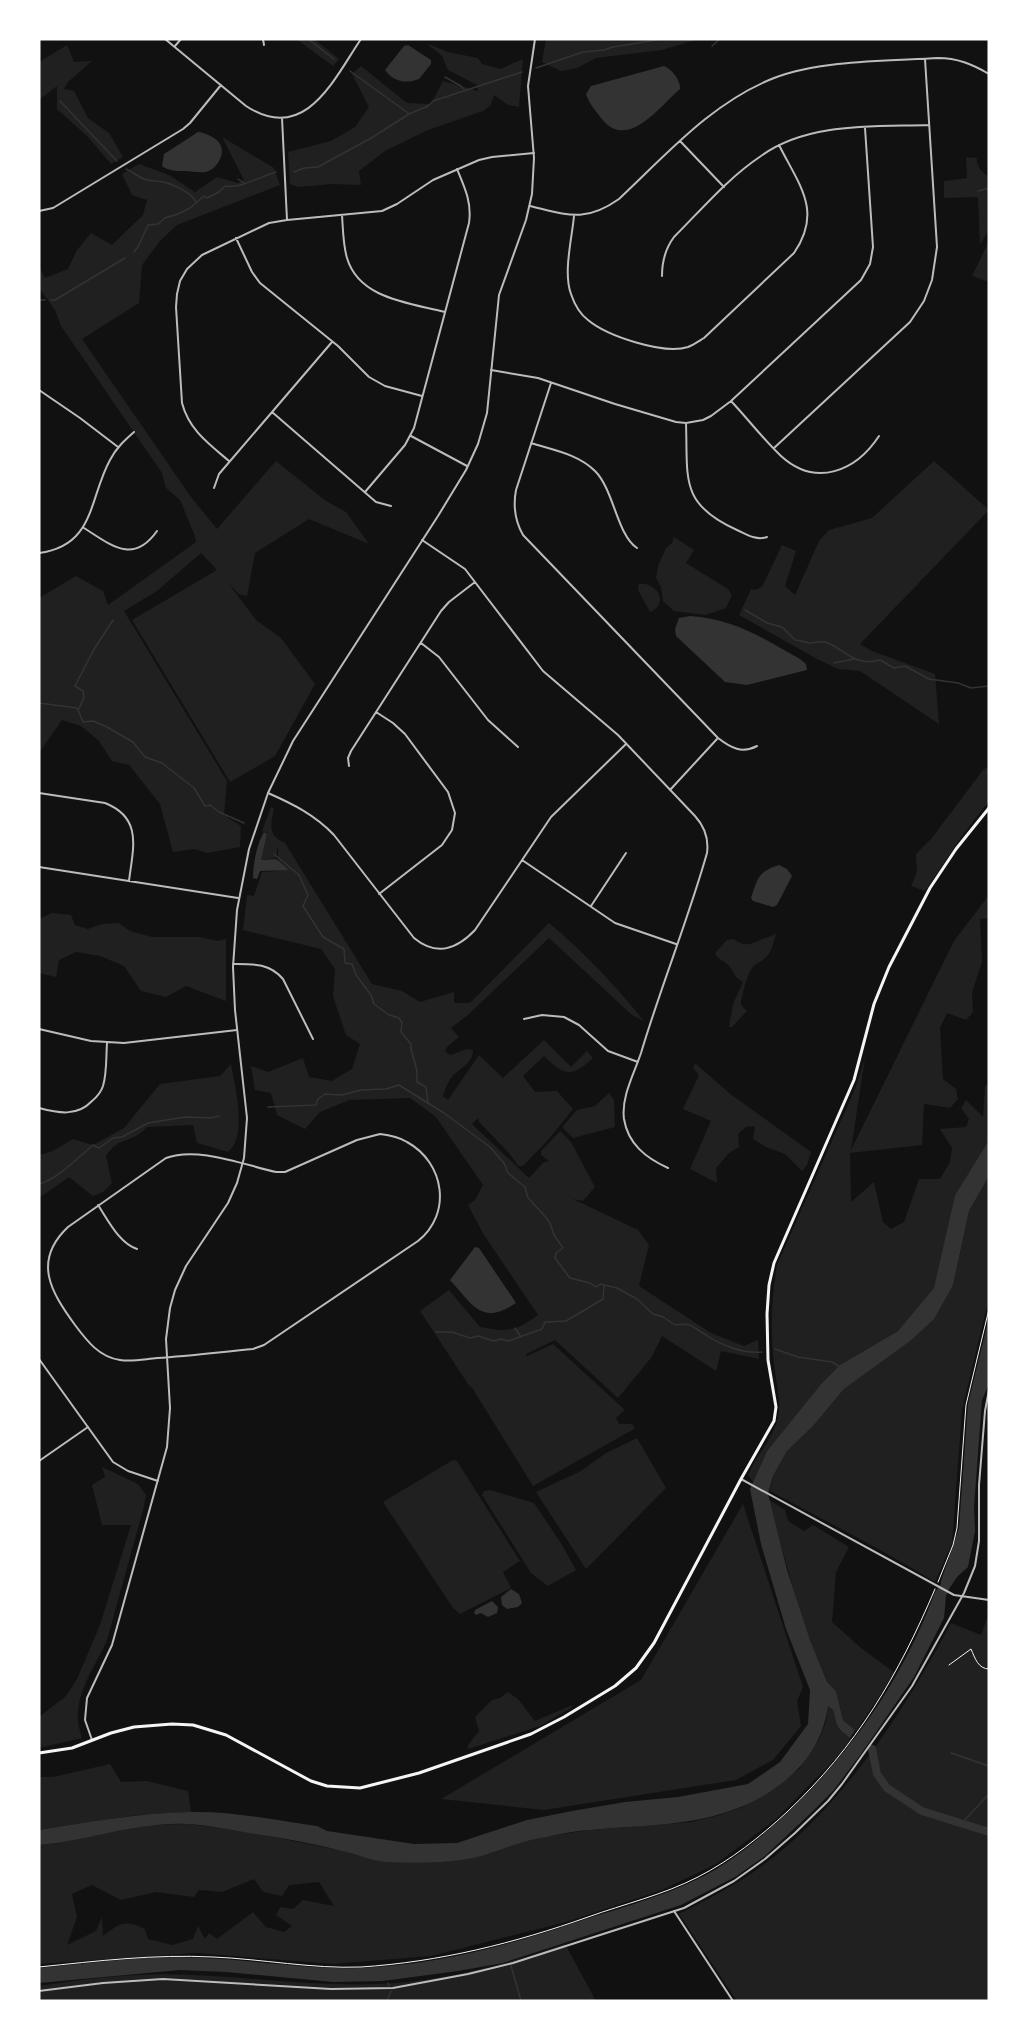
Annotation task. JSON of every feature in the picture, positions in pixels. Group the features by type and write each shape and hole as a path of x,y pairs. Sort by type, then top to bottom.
{"main road":[{"path":"39,1753 72,1748 119,1730 134,1727 193,1725 226,1735 311,1781 327,1786 352,1788 409,1776 531,1734 564,1717 615,1686 630,1674 643,1660 663,1628 776,1414 776,1398 768,1350 767,1314 769,1285 774,1263 854,1080 874,1004 886,975 930,888 956,849 989,808"}],"street":[{"path":"165,39 253,110 282,118 300,113 322,98 361,39"},
{"path":"174,47 181,39"},
{"path":"263,39 264,45"},
{"path":"92,1740 85,1720 87,1698 112,1645 167,1447 170,1424 166,1358 168,1319 175,1290 192,1258 228,1203 242,1165 247,1118 237,1030 233,964 238,898 249,849 268,793 298,732 422,540 468,466 478,444 485,423 499,295 530,206 534,184 534,153 528,86 535,39"},
{"path":"530,206 574,216 592,214 606,209 711,113 727,102 775,78 832,65 954,58 989,74"},
{"path":"774,448 910,322 924,301 932,280 937,247 925,59"},
{"path":"39,211 52,208 183,129 221,85"},
{"path":"282,118 287,220"},
{"path":"662,276 662,262 667,246 674,237 724,187 762,154 807,136 833,130 929,125"},
{"path":"491,370 525,374 676,422 694,422 711,416 731,401 841,300 861,280 870,264 873,247 865,128"},
{"path":"680,141 724,187"},
{"path":"574,216 568,284 576,306 586,319 602,330 657,348 688,347 704,338 794,253 801,243 807,228 808,210 805,196 779,146"},
{"path":"229,462 196,433 184,410 176,301 180,281 192,263 207,252 269,223 387,209 433,180 485,158 534,153"},
{"path":"364,492 411,436 423,396 470,217 468,196 457,169"},
{"path":"342,215 347,258 353,272 362,282 385,296 445,312"},
{"path":"236,238 252,272 260,283 332,342 363,373 385,386 423,396"},
{"path":"214,488 219,474 332,342"},
{"path":"551,383 515,497 516,519 523,535 717,738 738,750 757,746"},
{"path":"39,390 118,447"},
{"path":"731,401 782,457 799,468 824,473 839,470 853,463 879,436"},
{"path":"272,412 376,502 391,506"},
{"path":"686,423 688,480 692,494 701,508 726,525 757,539 767,537"},
{"path":"39,553 63,546 84,528 109,461 118,447 134,432"},
{"path":"411,436 468,466"},
{"path":"531,443 573,456 595,471 603,481 628,539 638,548"},
{"path":"84,528 109,544 129,550 141,548 157,531"},
{"path":"422,540 460,565 543,671 626,744 701,823 707,837 708,846 704,866 676,944 624,1107 626,1127 638,1149 650,1159 668,1168"},
{"path":"349,766 348,758 351,751 445,606 475,582"},
{"path":"421,643 439,657 488,720 518,747"},
{"path":"376,712 393,723 405,735 448,792 455,813 452,830 442,845 379,894"},
{"path":"670,790 717,738"},
{"path":"268,793 302,809 327,828 407,931 420,943 438,949 464,942 475,930 551,817 626,744"},
{"path":"39,793 105,803 115,807 126,816 132,827 134,838 129,881"},
{"path":"591,907 626,853"},
{"path":"522,860 622,926 676,944"},
{"path":"39,867 238,898"},
{"path":"233,964 263,965 278,974 283,979 313,1039"},
{"path":"524,1019 542,1014 564,1017 579,1025 608,1051 638,1062"},
{"path":"39,1029 107,1043 237,1030"},
{"path":"39,1108 66,1113 81,1110 90,1104 104,1085 107,1043"},
{"path":"374,1135 389,1136 409,1143 427,1158 439,1183 440,1205 434,1224 423,1237 269,1343 253,1349 124,1361 102,1354 84,1338 54,1295 49,1280 48,1265 55,1242 68,1227 159,1162 172,1156 196,1154 242,1165 285,1172 357,1140 374,1135"},
{"path":"98,1205 124,1242 137,1249"},
{"path":"39,1359 106,1454 118,1466 158,1481"},
{"path":"39,1991 163,1979 340,1989 393,1988 513,1963 675,1911 707,1897 756,1867 828,1801 859,1762 907,1694 931,1654 972,1574 978,1552 979,1485 989,1390"},
{"path":"39,1461 88,1427"},
{"path":"741,1479 938,1587 960,1597 989,1600"},
{"path":"39,1532 39,1545"},
{"path":"675,1911 734,2001"}],"path":[{"path":"938,1583 957,1528 966,1405 989,1309"},
{"path":"39,1967 125,1958 184,1956 361,1967 451,1956 509,1942 699,1877 763,1834 815,1784 847,1747 865,1723 902,1659 938,1587"},
{"path":"949,1665 971,1649 976,1662 983,1669 989,1670"}],"shaded area":[{"path":"296,39 314,39 339,59 333,66"},
{"path":"546,39 699,39 662,50 596,58 577,68 561,71 542,62"},
{"path":"426,43 448,52 478,58 482,64 500,69 523,59 519,107 508,105 494,95 491,105 483,111 428,130 385,151 359,171 361,185 332,184 298,187 290,184 288,152 331,141 355,127 369,107 352,74 361,66 407,103 431,104 443,81 478,91 477,85 448,70 442,56"},
{"path":"67,45 74,62 92,61 68,82 64,89 74,91 88,118 109,133 123,157 111,164 88,137 57,109 57,86 39,100 39,62"},
{"path":"408,45 431,60 431,64 419,79 400,81 385,70 404,46"},
{"path":"664,66 675,76 680,89 653,115 632,129 621,130 611,127 601,118 586,94 591,86"},
{"path":"198,132 211,136 221,146 222,154 216,166 209,171 200,172 173,170 162,166 164,154"},
{"path":"222,137 274,168 280,185 177,225 160,241 142,265 139,303 82,339 191,497 217,529 276,461 326,501 346,512 369,544 309,519 255,553 247,596 239,594 229,584 256,620 281,638 315,684 275,756 230,782 132,620 217,570 201,553 157,591 124,611 227,781 224,815 241,826 240,847 207,853 194,849 173,852 160,804 129,765 112,761 99,741 81,726 62,720 39,753 39,598 76,576 103,591 108,605 196,542 180,500 166,488 162,473 61,326 55,310 39,288 39,267 45,278 68,269 77,250 91,233 112,245 143,215 147,200 132,195 122,174 139,164 169,175 195,192 217,177 238,183 244,180"},
{"path":"966,157 977,158 979,167 989,177 989,229 980,245 978,197 944,198 944,181 967,178"},
{"path":"989,241 989,282 972,276"},
{"path":"934,461 989,510 860,644 872,651 935,674 939,724 860,671 838,669 739,615 751,589 762,587 782,545 796,551 785,586 795,595 819,541 829,530 872,518"},
{"path":"674,537 694,550 686,563 728,589 732,595 726,608 706,615 674,611 663,601 661,587 656,578 658,566"},
{"path":"639,584 651,586 659,594 659,604 650,612 638,590"},
{"path":"690,616 721,621 748,631 800,659 806,664 807,670 747,685 725,682 676,636 675,629 679,618"},
{"path":"989,766 989,801 964,833 925,891 911,886 917,872 916,854 931,839 983,770"},
{"path":"271,807 274,808 271,824 275,837 285,843 372,984 402,991 420,1002 454,992 454,1003 470,1003 549,923 622,995 644,1021 632,1015 549,938 469,1014 451,1028 459,1037 447,1047 445,1052 451,1055 466,1049 473,1050 471,1059 450,1079 443,1096 448,1100 479,1055 503,1078 544,1040 571,1067 587,1051 593,1058 574,1071 568,1072 557,1068 544,1056 523,1076 535,1092 557,1091 573,1109 523,1166 518,1166 478,1118 472,1124 529,1178 543,1163 549,1161 541,1155 541,1151 561,1132 571,1142 595,1187 583,1201 573,1199 638,1230 649,1245 639,1286 711,1333 744,1346 758,1340 759,1359 721,1351 716,1371 662,1336 651,1358 618,1398 555,1340 526,1354 527,1356 553,1344 625,1410 616,1418 619,1424 634,1426 634,1429 533,1486 471,1386 420,1311 449,1290 480,1327 497,1330 517,1328 538,1315 484,1235 468,1205 475,1200 483,1185 436,1117 410,1098 349,1100 320,1112 305,1129 277,1115 271,1093 255,1090 251,1066 268,1072 303,1058 309,1077 332,1081 352,1069 360,1044 346,1035 333,996 335,969 321,949 243,930 247,895 254,896 262,872 278,871 278,845 276,858 261,860 267,833 262,831"},
{"path":"264,832 267,834 261,860 276,859 289,870 260,871 257,879 253,878 255,860"},
{"path":"779,865 787,869 792,876 777,905 773,907 753,901 751,898 760,876"},
{"path":"989,895 989,918 980,919 982,962 972,993 973,1012 966,1020 947,1013 940,1028 943,1079 956,1089 958,1099 950,1108 924,1104 922,1145 850,1153 851,1202 874,1182 883,1222 891,1229 904,1222 919,1179 940,1179 950,1162 952,1148 940,1129 966,1127 969,1119 961,1108 966,1100 983,1117 985,1086 989,1083 989,1140 955,1195 935,1288 898,1331 840,1365 821,1384 767,1451 753,1482 748,1475 773,1432 779,1411 772,1332 772,1305 777,1265 855,1089 865,1058 851,1150 954,941"},
{"path":"52,913 71,915 75,925 88,929 101,924 119,923 130,931 152,937 200,937 218,941 226,939 226,1001 186,986 166,997 141,991 124,966 100,956 76,952 59,960 56,977 39,973 39,919"},
{"path":"776,933 769,954 753,966 748,976 741,1005 747,1011 732,1027 729,1027 733,1004 743,982 715,953 727,940 733,939 748,944"},
{"path":"695,1063 729,1093 811,1152 807,1165 802,1171 785,1154 753,1139 755,1126 746,1127 738,1134 739,1147 729,1153 716,1168 717,1183 690,1169 711,1121 683,1109 699,1075 693,1068"},
{"path":"231,1064 239,1123 234,1145 228,1152 197,1143 193,1125 147,1127 136,1136 115,1145 106,1156 112,1183 103,1192 93,1196 69,1177 39,1198 39,1155 53,1151 73,1139 93,1145 124,1128 160,1084 220,1076"},
{"path":"609,1093 614,1100 615,1127 573,1138 562,1127 577,1110 595,1106"},
{"path":"989,1140 989,1176 969,1211 953,1285 934,1319 909,1342 844,1389 813,1426 787,1451 773,1476 768,1494 787,1570 810,1640 827,1682 836,1691 843,1720 855,1730 850,1738 839,1728 833,1710 828,1706 819,1737 803,1764 765,1795 742,1807 718,1815 668,1824 584,1830 529,1840 481,1856 446,1862 386,1862 308,1843 218,1827 186,1824 149,1826 39,1845 39,1830 133,1816 190,1812 253,1816 317,1826 327,1831 414,1844 457,1843 527,1820 625,1802 678,1797 748,1784 780,1762 808,1724 810,1690 786,1629 761,1544 750,1489 767,1451 821,1384 840,1365 898,1331 934,1288 955,1195"},
{"path":"989,1176 989,1298 962,1410 952,1543 935,1582 770,1491 773,1476 787,1451 813,1426 844,1389 909,1342 953,1285 969,1211"},
{"path":"475,1247 479,1248 516,1303 494,1313 486,1312 472,1304 450,1280"},
{"path":"989,1317 989,1384 982,1400 974,1507 975,1531 968,1567 949,1589 944,1618 914,1677 861,1754 833,1791 765,1856 735,1877 681,1905 503,1963 458,1971 383,1981 333,1982 180,1970 39,1983 39,1968 141,1959 182,1957 361,1968 444,1958 525,1939 656,1896 702,1877 736,1856 786,1814 833,1765 854,1739 892,1683 908,1654 935,1592 941,1584 959,1528 968,1404"},
{"path":"637,1438 666,1488 586,1569 536,1492 581,1471 606,1453"},
{"path":"453,1460 457,1461 520,1561 503,1572 511,1588 460,1614 453,1608 383,1502"},
{"path":"102,1467 138,1484 146,1495 143,1510 107,1640 81,1695 78,1718 82,1738 39,1748 39,1717 66,1696 77,1679 100,1625 131,1525 102,1525 92,1485 105,1477"},
{"path":"490,1490 534,1503 576,1570 548,1586 531,1573 482,1495 484,1491"},
{"path":"768,1499 785,1510 788,1521 804,1531 813,1525 849,1547 836,1572 832,1622 861,1648 895,1673 856,1731 843,1720 836,1691 827,1682 810,1640"},
{"path":"743,1504 803,1687 797,1701 801,1726 773,1760 736,1780 544,1810 441,1799 641,1680"},
{"path":"511,1589 519,1594 522,1603 518,1607 507,1609 502,1605 501,1597"},
{"path":"492,1601 498,1607 497,1613 488,1617 481,1613 476,1615 474,1613 475,1610"},
{"path":"989,1613 989,2001 737,2001 679,1914 722,1892 762,1866 819,1816 845,1786 892,1722 914,1689 951,1623 981,1635"},
{"path":"508,1692 518,1699 535,1721 572,1705 571,1708 540,1726 468,1749 468,1745 479,1731 475,1717 492,1700"},
{"path":"828,1706 833,1710 840,1729 851,1739 836,1758 776,1819 716,1864 662,1890 566,1922 431,1956 333,1964 196,1953 39,1964 39,1845 148,1825 185,1824 233,1829 344,1851 371,1859 460,1860 535,1838 590,1830 692,1822 743,1807 799,1769 818,1741 826,1722","holes":["254,1879 263,1892 282,1896 289,1885 319,1882 334,1906 303,1900 293,1909 280,1907 276,1915 292,1926 284,1932 266,1927 253,1912 217,1939 209,1933 205,1939 198,1926 193,1939 172,1945 148,1939 145,1929 127,1923 118,1925 103,1936 102,1917 96,1931 67,1945 77,1917 72,1894 92,1885 121,1900 156,1892 194,1897 199,1890 222,1892"]},
{"path":"110,1764 121,1782 147,1781 188,1791 191,1812 137,1815 39,1830 39,1777 53,1777"},
{"path":"565,1944 596,2001 39,2001 39,1986 135,1975 174,1974 346,1984 397,1983 482,1969"}],"waterway":[{"path":"308,39 334,59"},
{"path":"536,68 583,52 663,39"},
{"path":"712,46 720,39"},
{"path":"350,71 408,113"},
{"path":"294,172 304,168 318,167 409,114 428,106 433,101 522,72"},
{"path":"445,77 464,89"},
{"path":"60,101 117,161"},
{"path":"126,169 147,180 177,187 191,195 196,202"},
{"path":"134,252 148,225 158,224 165,218 190,208 204,196 207,198 225,186 243,184 276,172"},
{"path":"238,179 244,183"},
{"path":"978,191 989,188"},
{"path":"51,300 55,300 125,258"},
{"path":"39,300 45,300"},
{"path":"745,610 767,623 782,627 795,640 809,643 826,642 858,660 865,662 880,660 894,668 905,666 929,679 958,683 971,688 989,686"},
{"path":"79,709 84,697 83,691 75,686 93,651 113,620"},
{"path":"834,663 854,659"},
{"path":"39,703 77,708 83,722 93,721 133,742 145,757 162,763 194,788 205,806 210,805 219,812 244,823"},
{"path":"274,854 299,875 308,895 303,906 323,937 344,949 345,963 352,964 374,1004 389,1015 399,1018 402,1023 401,1032 411,1044 417,1082 426,1087 428,1102"},
{"path":"268,1107 316,1105 318,1099 325,1094 342,1095 399,1085 444,1113 490,1147 504,1163 508,1173 525,1187 528,1198 550,1223 554,1235 563,1248 556,1253 555,1258 570,1278 590,1283 596,1287 600,1284 617,1288 637,1299 653,1314 675,1325 692,1326 732,1348 747,1352 762,1352"},
{"path":"39,1184 60,1173 93,1145 99,1148 113,1138 122,1137 148,1123 185,1117 219,1116"},
{"path":"436,1332 452,1332 470,1338 478,1336 494,1341 501,1339 508,1341 542,1329 545,1322 566,1321 603,1299 604,1285"},
{"path":"515,1328 521,1337"},
{"path":"775,1349 798,1357 832,1362 840,1367"},
{"path":"872,1749 877,1774 887,1788 922,1811 989,1832"},
{"path":"951,1753 989,1766"},
{"path":"962,1823 989,1794"},
{"path":"511,1966 521,2001"},
{"path":"387,2001 391,1991"}]}
